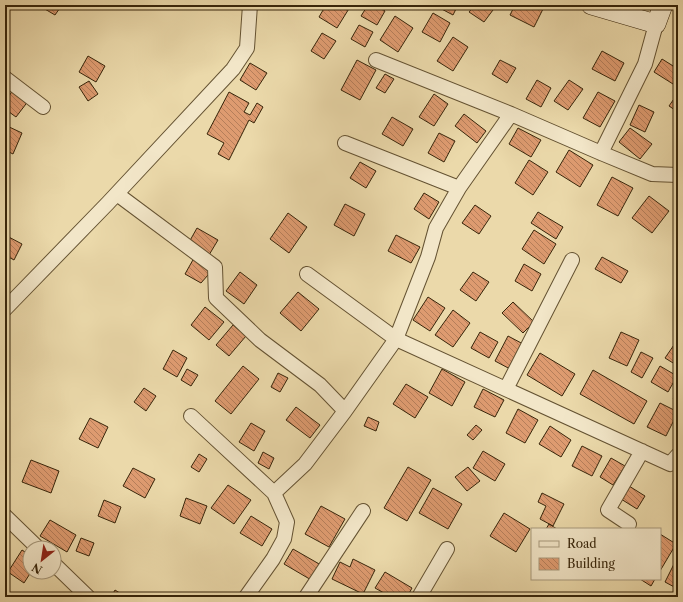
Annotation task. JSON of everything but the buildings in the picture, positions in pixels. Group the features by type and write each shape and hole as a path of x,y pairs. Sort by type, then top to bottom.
{"main road":[{"path":"591,5 656,24 663,5"}],"street":[{"path":"5,309 117,194 233,69 247,48 250,5"},
{"path":"601,153 644,64 656,24"},
{"path":"376,60 511,114 652,174 678,176"},
{"path":"5,78 43,107"},
{"path":"274,494 305,464 396,339 428,257 436,228 458,188 511,114"},
{"path":"345,143 458,188"},
{"path":"117,194 215,267 216,298 260,340 320,385 345,411"},
{"path":"506,389 572,260"},
{"path":"307,274 396,339 642,451 675,462"},
{"path":"191,416 274,494 287,522 284,539 273,559 246,597"},
{"path":"629,524 608,510 642,451"},
{"path":"306,597 363,511"},
{"path":"5,516 30,540"},
{"path":"419,597 447,549"},
{"path":"62,572 88,597"}]}
